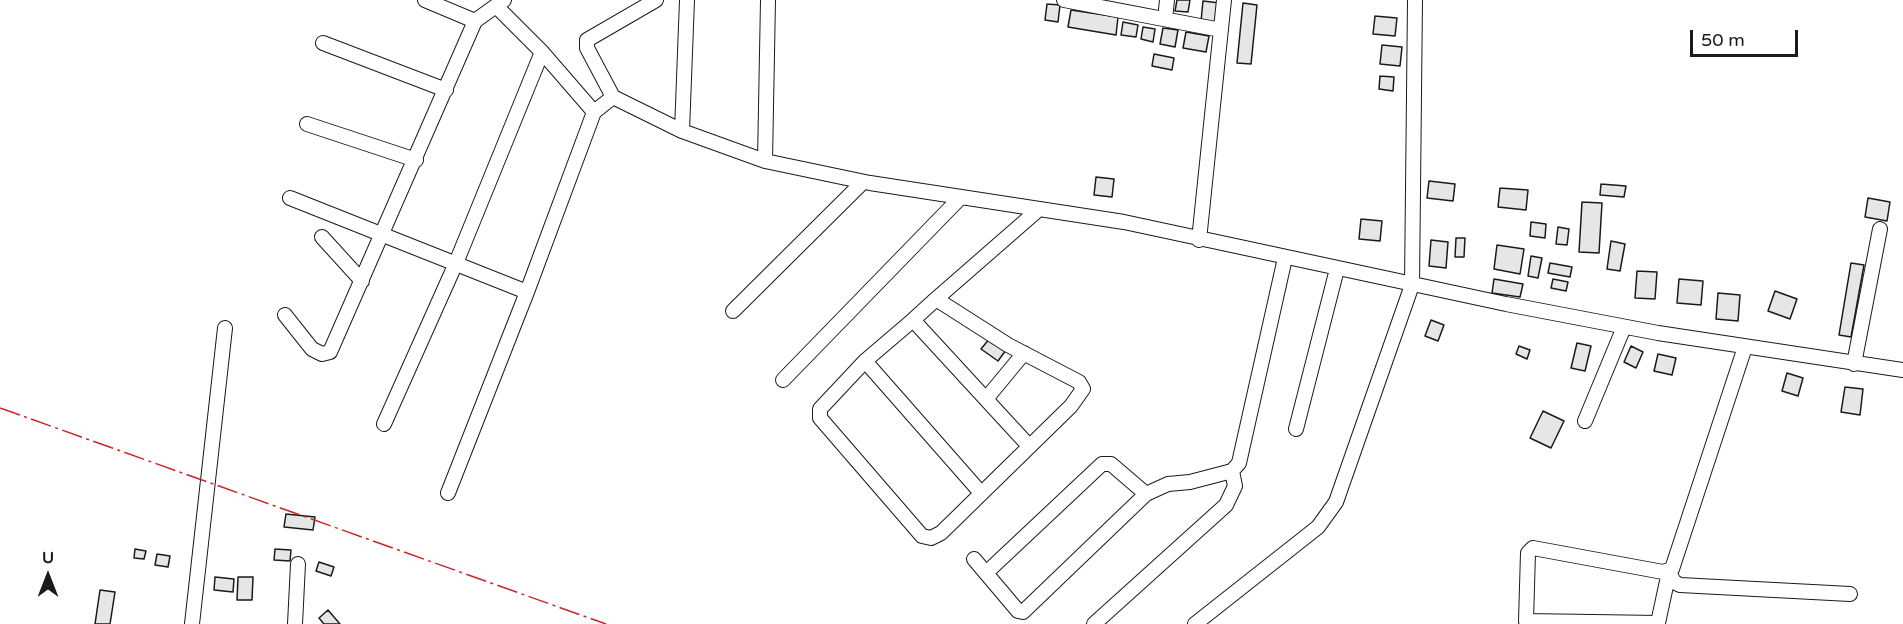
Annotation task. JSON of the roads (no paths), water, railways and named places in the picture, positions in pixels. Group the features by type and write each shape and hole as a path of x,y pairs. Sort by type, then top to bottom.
{"street":[{"path":"425,0 475,21"},
{"path":"656,0 587,40 587,48 613,97 682,131 765,161 863,182 1125,222 1412,285 1624,327 1903,370"},
{"path":"682,131 687,0"},
{"path":"765,161 768,0"},
{"path":"1064,0 1110,4 1165,19 1221,30"},
{"path":"1165,19 1167,0"},
{"path":"1199,240 1224,0"},
{"path":"1195,624 1327,518 1336,502 1412,285 1415,0"},
{"path":"285,315 312,349 322,354 330,352 475,21 500,3 594,112"},
{"path":"323,43 446,90"},
{"path":"384,424 456,263 542,52"},
{"path":"448,493 527,292 594,112 613,97"},
{"path":"307,124 416,160"},
{"path":"733,311 863,182"},
{"path":"290,198 527,292"},
{"path":"783,380 960,198"},
{"path":"936,299 1083,386 1081,395 938,536 931,538 922,536 819,416 823,405 865,361 913,320 936,299 1038,210"},
{"path":"1854,364 1880,229"},
{"path":"322,237 362,281"},
{"path":"1021,612 1028,610 1146,494 1158,487 1190,482 1232,471 1239,463 1285,258"},
{"path":"1296,429 1337,269"},
{"path":"913,320 1029,446"},
{"path":"1584,421 1624,327"},
{"path":"192,624 225,328"},
{"path":"1744,347 1675,564 1668,572 1658,623 1526,621 1528,553 1533,548 1668,572 1674,582 1680,585 1850,594"},
{"path":"986,399 1024,353"},
{"path":"865,361 981,493"},
{"path":"986,573 1104,464 1111,464 1146,494"},
{"path":"1094,624 1226,505 1235,486 1232,471"},
{"path":"974,559 1029,624"},
{"path":"295,624 298,564"}]}
